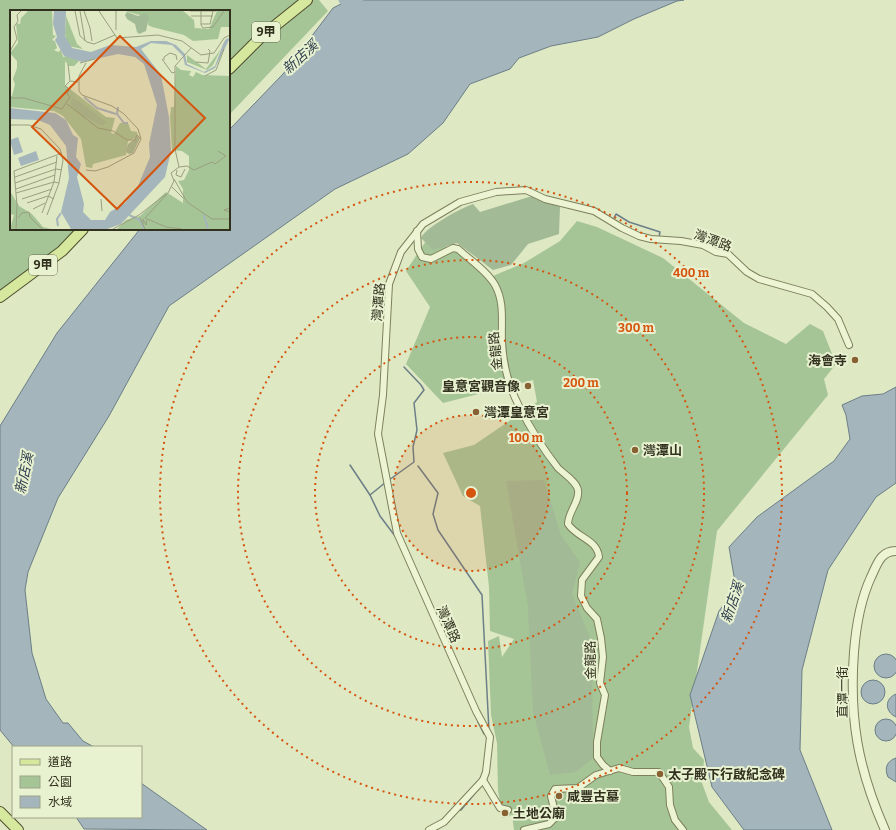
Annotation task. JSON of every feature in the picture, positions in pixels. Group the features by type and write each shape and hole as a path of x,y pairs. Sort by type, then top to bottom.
{"main road":[{"name":"9甲","path":"230,68 261,37 307,0"},
{"name":"9甲","path":"0,298 62,251 82,230"},
{"path":"0,812 18,830"},
{"path":"0,821 9,830"}],"street":[{"name":"灣潭路","path":"483,780 486,772 490,737 476,711 397,532 378,434 383,396 389,284 401,252 417,231 423,224 443,210 460,202 496,192 526,190 545,199 594,211 622,228 639,236 651,239 681,241 703,245 716,252 728,254 747,272 759,279 812,294 828,307 838,319 849,346"},
{"name":"金龍路","path":"417,231 418,249 422,257 430,259 453,248 458,249 487,275 495,286 502,310 502,342 505,360 510,382 518,405 543,448 559,469 575,484 578,490 577,498 570,513 568,524 575,533 592,542 598,550 599,557 582,580 581,596 587,608 597,619 602,638 603,657 600,683 604,695 597,742 597,758 610,771"},
{"name":"直潭一街","path":"885,830 864,776 854,724 852,696 858,616 867,585 884,554 890,551 896,551"},
{"path":"524,830 549,824 556,817 551,796 555,789 578,788 596,775 619,768 633,772 659,772 669,787 670,805 675,820 683,830"},
{"path":"429,830 444,822 483,780 500,808 508,810"},
{"path":"444,822 447,830"}],"green space":[{"path":"0,0 319,0 328,11 230,114 230,10 10,10 10,230 79,230 0,301"},
{"path":"532,196 560,207 559,234 528,244 511,265 493,270 457,243 433,250 421,238 436,223 473,204 480,212"},
{"path":"577,221 597,227 663,258 744,323 786,344 810,324 823,331 836,364 824,379 828,395 717,531 689,727 693,748 704,760 702,783 709,802 732,830 514,830 512,815 503,818 498,791 497,743 491,715 488,641 499,636 502,657 514,639 490,631 489,587 480,506 463,496 443,453 474,445 537,402 533,380 443,403 406,364 430,307 406,271 426,241 464,251 493,276 524,263 560,241"},
{"path":"544,480 561,535 580,562 572,594 592,642 593,758 576,772 550,775 533,712 528,607 506,481"}],"water":[{"name":"新店溪","path":"349,0 684,0 677,1 634,19 598,37 551,46 519,58 510,69 470,84 443,123 408,154 335,189 169,306 109,416 58,498 28,572 25,590 32,653 46,699 63,723 68,723 83,741 92,746 13,746 0,730 0,426 57,333 139,230 230,230 230,129 283,74 333,8"},
{"name":"新店溪","path":"896,387 896,483 876,497 828,570 802,670 800,750 832,830 744,830 712,787 690,695 719,611 736,588 729,547 757,517 834,461 850,439 846,415 842,405 862,396 883,394"},
{"path":"886,654 894,658 897,662 897,670 894,674 886,678 878,674 874,666 878,658"},
{"path":"873,680 882,683 885,692 882,701 873,704 864,701 861,692 864,683"},
{"path":"896,694 896,717 892,715 887,706 889,699"},
{"path":"886,719 894,722 897,730 894,738 886,741 878,738 875,730 878,722"},
{"path":"896,758 896,782 888,777 886,768 890,761"},
{"path":"142,784 207,830 84,829 77,818 142,818"}],"waterway":[{"path":"343,0 359,2"},
{"path":"613,220 616,214 629,222 660,232 659,237"},
{"path":"389,480 414,462 413,447 417,430 414,403 424,390 404,367"},
{"path":"350,465 370,495 380,516 395,536"},
{"path":"418,466 438,493 433,514 438,530 482,595 489,731"},
{"path":"370,495 386,482"},
{"path":"478,722 484,734"},
{"path":"458,810 461,810 481,786"}],"place":[{"name":"海會寺","path":"855,360"},
{"name":"皇意宮觀音像","path":"528,386"},
{"name":"灣潭皇意宮","path":"476,412"},
{"name":"灣潭山","path":"635,450"},
{"name":"太子殿下行啟紀念碑","path":"660,774"},
{"name":"咸豐古墓","path":"559,796"},
{"name":"土地公廟","path":"505,813"}]}
